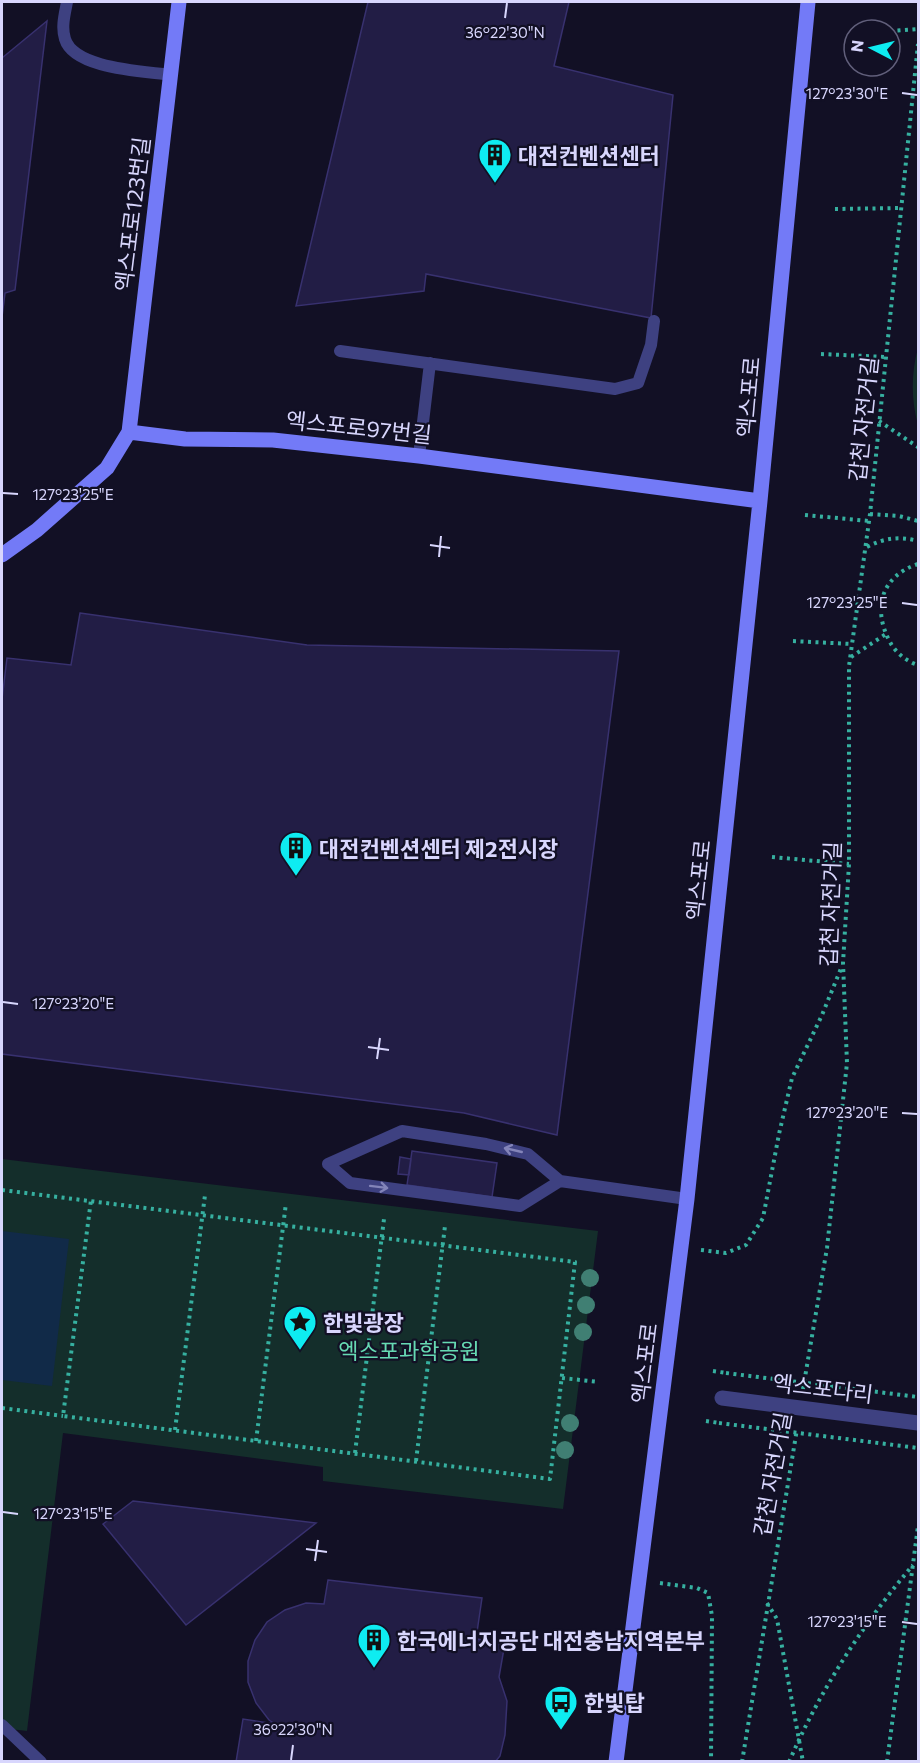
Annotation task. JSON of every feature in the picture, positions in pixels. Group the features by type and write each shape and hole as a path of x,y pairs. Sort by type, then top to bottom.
{"main road":[{"name":"엑스포로123번길","path":"129,432 179,2"},
{"name":"엑스포로","path":"616,1761 687,1199 760,501 808,2"},
{"name":"엑스포로97번길","path":"129,432 184,439 273,440 419,456 760,501"},
{"path":"2,555 37,531 107,468 129,432"}],"street":[{"name":"엑스포다리","path":"722,1398 918,1423"}],"lane":[{"path":"66,2 64,39 71,51 87,60 102,64 171,75"},
{"path":"340,351 615,389 638,382 651,345 654,321"},
{"path":"419,456 430,363"},
{"path":"560,1181 520,1206 350,1183 328,1164 402,1131 486,1144 528,1154 560,1181 687,1199"},
{"path":"2,1725 41,1761"}],"path":[{"path":"902,30 918,29"},
{"name":"갑천 자전거길","path":"802,1397 827,1248 847,1063 843,963 849,864 850,657 870,514 918,44"},
{"path":"835,209 901,208"},
{"path":"821,354 886,357"},
{"path":"879,420 918,447"},
{"path":"870,514 899,516 918,521"},
{"path":"805,515 869,521"},
{"path":"866,548 880,540 896,538 918,541"},
{"path":"918,564 894,577 885,590 880,605 881,620 893,648 918,665"},
{"path":"850,657 886,634"},
{"path":"793,641 852,645"},
{"path":"772,857 849,864"},
{"path":"726,1253 746,1245 763,1218 778,1134 792,1078 822,1015 843,963"},
{"path":"2,1190 575,1262 550,1479 2,1408"},
{"path":"175,1430 205,1195"},
{"path":"63,1416 91,1200"},
{"path":"256,1441 286,1203"},
{"path":"355,1453 384,1219"},
{"path":"416,1461 445,1226"},
{"path":"713,1371 918,1397"},
{"path":"562,1378 599,1382"},
{"name":"갑천 자전거길","path":"742,1761 798,1420"},
{"path":"706,1421 918,1448"},
{"path":"887,1761 918,1526"},
{"path":"789,1761 799,1738 854,1642 913,1565"},
{"path":"683,1587 697,1588 708,1593 712,1616 711,1761"},
{"path":"767,1603 777,1618 803,1761"}],"green space":[{"path":"918,348 918,425 913,386"},
{"name":"엑스포과학공원","path":"2,1159 598,1231 563,1509 323,1481 323,1467 63,1433 27,1731 2,1728"}],"water":[{"path":"2,1231 69,1239 52,1386 2,1380"}],"building":[{"name":"대전컨벤션센터","path":"368,2 569,2 554,66 673,95 651,318 426,274 424,291 296,306"},
{"path":"47,21 15,290 5,293 2,317 2,58"},
{"name":"대전컨벤션센터 제2전시장","path":"80,613 307,645 619,651 557,1135 464,1113 2,1054 2,699 7,658 71,665"},
{"path":"412,1151 497,1163 492,1197 407,1185"},
{"path":"400,1157 411,1159 409,1175 398,1174"},
{"path":"133,1501 316,1523 186,1625 103,1524"},
{"name":"한국에너지공단 대전충남지역본부","path":"328,1580 482,1598 476,1639 505,1643 499,1677 507,1701 505,1735 500,1756 495,1762 236,1762 243,1719 275,1724 256,1703 248,1682 248,1661 255,1640 267,1622 285,1610 306,1603 324,1604"}],"place":[{"name":"대전컨벤션센터","path":"495,184"},
{"name":"대전컨벤션센터 제2전시장","path":"296,877"},
{"name":"한빛광장","path":"300,1351"},
{"name":"한국에너지공단 대전충남지역본부","path":"374,1669"},
{"name":"한빛탑","path":"561,1731"}]}
